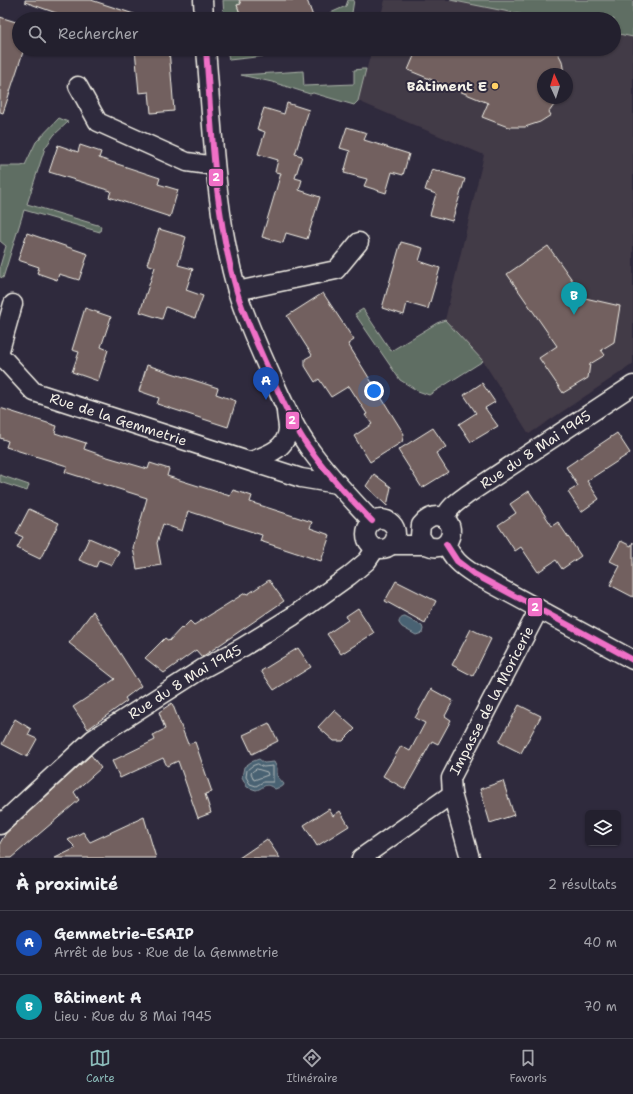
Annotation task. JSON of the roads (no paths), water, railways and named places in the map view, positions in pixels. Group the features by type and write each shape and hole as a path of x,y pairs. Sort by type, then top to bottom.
{"street":[{"path":"202,0 203,12"},
{"path":"207,56 215,166 223,231 237,291 252,333 286,408 314,455 337,484 372,521"},
{"path":"78,86 98,122 187,162 215,166"},
{"path":"237,291 336,270 359,242"},
{"path":"0,350 13,304"},
{"name":"Rue de la Gemmetrie","path":"0,356 34,392 301,478 337,484"},
{"name":"Rue du 8 Mai 1945","path":"444,519 452,505 633,385"},
{"path":"251,461 278,449 283,443 288,431 286,408"},
{"path":"434,516 444,519 448,522 451,536 446,544 436,548 426,545 384,547 369,544 366,534 366,530 372,521 382,518 392,522 424,521 434,516"},
{"path":"424,521 421,525 420,531 422,541 426,545"},
{"path":"384,547 397,536 392,522"},
{"path":"446,544 452,556 462,566 498,588 633,660"},
{"name":"Rue du 8 Mai 1945","path":"0,825 94,739 202,669 293,616 349,576 384,547"},
{"name":"Impasse de la Moricerie","path":"470,858 452,794 451,778 539,609"},
{"name":"Impasse de la Moricerie","path":"361,858 452,794"}],"water":[{"path":"405,617 422,626 422,633 416,635 402,627 399,622 401,618"},
{"path":"259,759 264,763 274,762 277,768 277,776 284,784 283,786 275,789 267,785 256,790 247,787 242,777 244,767"}],"place":[{"name":"Bâtiment E","path":"495,86"},
{"name":"Bâtiment A","path":"574,315"},
{"name":"Gemmetrie-ESAIP","path":"266,400"}]}
